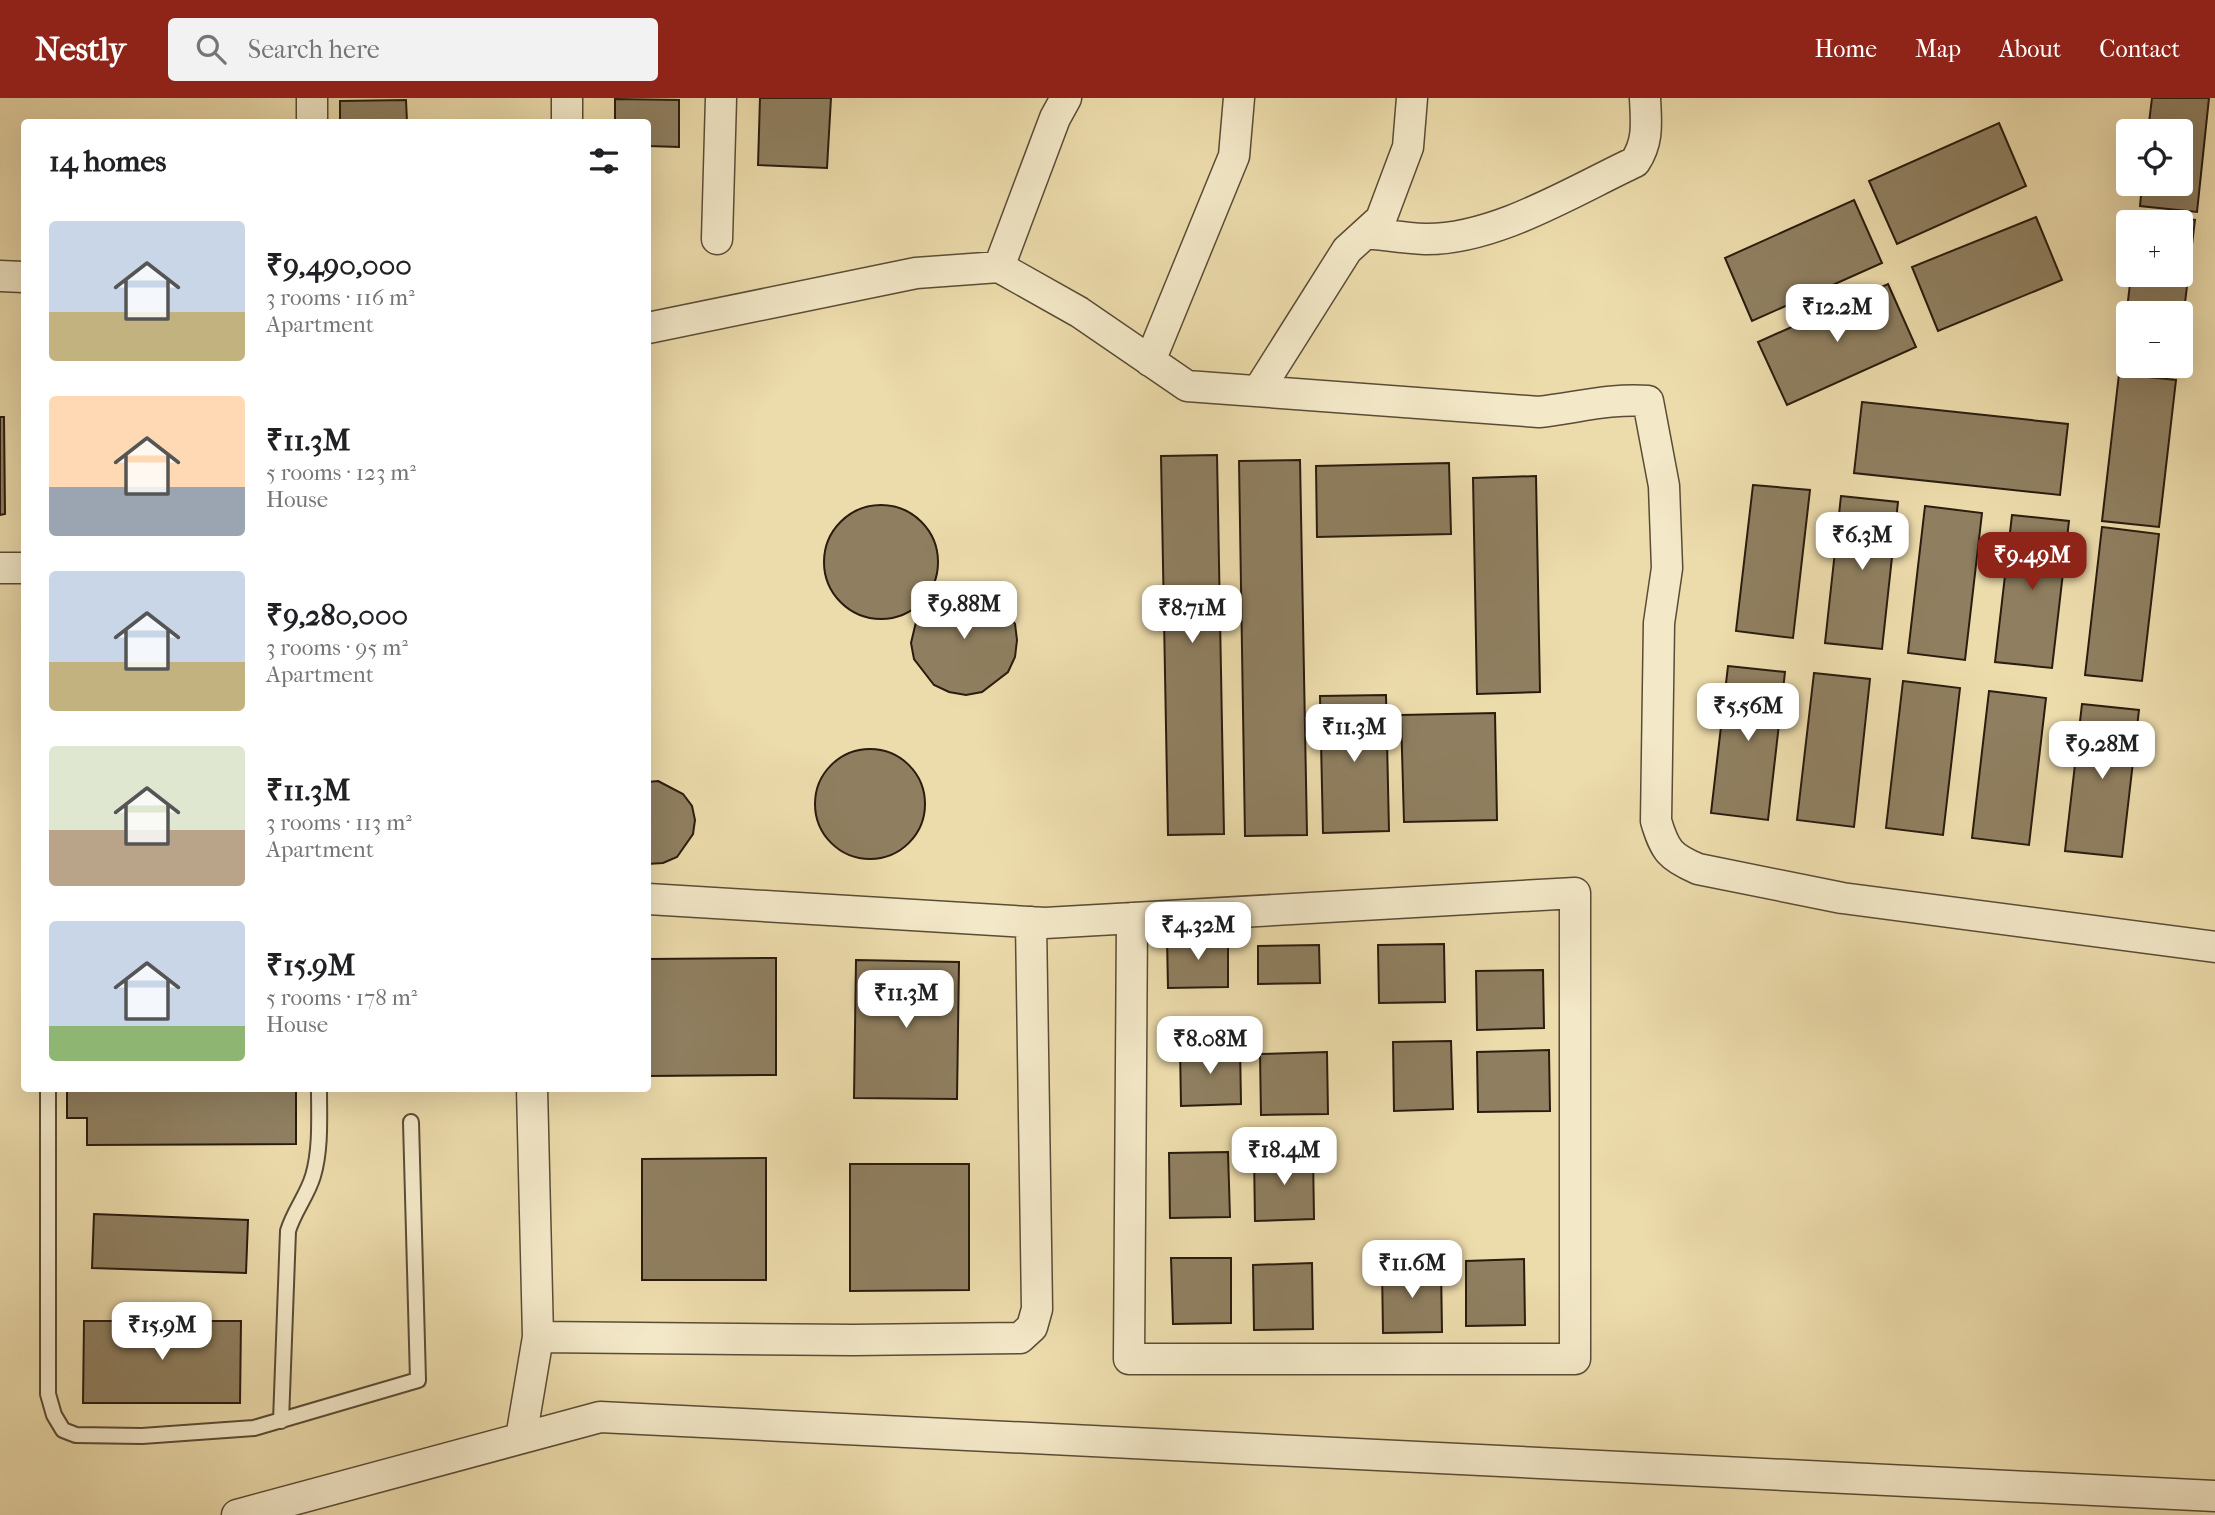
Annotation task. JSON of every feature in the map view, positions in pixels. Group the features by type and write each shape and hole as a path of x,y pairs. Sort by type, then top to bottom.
{"street":[{"path":"312,98 312,119"},
{"path":"567,98 567,119"},
{"path":"717,239 721,98"},
{"path":"999,267 1055,118 1066,98"},
{"path":"1150,361 1234,156 1239,98"},
{"path":"1258,391 1347,250 1381,219 1408,147 1412,98"},
{"path":"1366,233 1427,239 1463,234 1512,220 1634,162 1643,149 1645,98"},
{"path":"651,327 916,273 999,267 1079,312 1187,386 1539,412 1572,409 1599,401 1648,401 1664,486 1667,568 1659,623 1656,821 1664,846 1676,860 1698,869 1842,898 2215,947"},
{"path":"0,276 21,277"},
{"path":"0,568 21,568"},
{"path":"651,899 1031,922 1575,893 1575,1359 1129,1359 1132,918"},
{"path":"538,1337 852,1340 1020,1338 1032,1327 1037,1309 1031,922"},
{"path":"522,1438 538,1337 532,1092"},
{"path":"237,1515 600,1417 2215,1496"}],"lane":[{"path":"47,1092 48,1394 54,1415 63,1430 76,1435 142,1436 254,1428 418,1380 411,1122"},
{"path":"281,1421 288,1231 312,1179 317,1158 319,1092"}],"building":[{"path":"760,98 831,98 827,168 758,165"},
{"path":"2152,98 2209,98 2197,212 2140,206 2141,196 2193,196 2193,119 2149,119"},
{"path":"615,99 679,100 679,147 651,146 651,119 615,119"},
{"path":"406,100 407,119 340,119 340,101"},
{"path":"1999,123 2026,186 1897,244 1869,181"},
{"path":"1854,200 1882,263 1752,321 1725,258"},
{"path":"2036,217 2062,280 1938,331 1912,267"},
{"path":"1888,284 1916,347 1787,405 1758,342"},
{"path":"2130,287 2187,287 2185,301 2128,301"},
{"path":"2119,378 2176,380 2159,527 2102,521"},
{"path":"1862,402 2068,424 2060,495 1854,473"},
{"path":"0,417 4,417 5,514 0,515"},
{"path":"1217,455 1224,834 1168,835 1161,456"},
{"path":"1300,460 1307,835 1245,836 1239,461"},
{"path":"1449,463 1451,534 1317,537 1316,466"},
{"path":"1536,476 1540,692 1477,694 1473,478"},
{"path":"1753,485 1810,490 1793,638 1736,631"},
{"path":"1841,496 1898,502 1882,649 1825,643"},
{"path":"881,505 903,510 921,522 933,540 938,562 933,584 921,602 903,614 881,619 859,614 841,602 829,584 824,562 829,540 841,522 859,510"},
{"path":"1925,506 1982,513 1965,660 1908,653"},
{"path":"2012,515 2069,521 2052,668 1995,662"},
{"path":"2102,527 2159,534 2142,681 2085,675"},
{"path":"963,589 980,591 995,598 1015,624 1017,640 1015,657 1008,672 982,692 966,695 949,692 934,685 914,659 911,643 920,605 947,592"},
{"path":"1728,666 1785,672 1768,820 1711,813"},
{"path":"1814,673 1870,679 1854,827 1797,820"},
{"path":"1903,681 1960,688 1943,835 1886,828"},
{"path":"1989,691 2046,698 2029,845 1972,838"},
{"path":"1386,695 1389,831 1323,833 1320,696"},
{"path":"2082,704 2139,710 2122,857 2065,851"},
{"path":"1495,713 1497,820 1404,822 1401,715"},
{"path":"870,749 891,753 909,765 921,783 925,804 921,825 909,843 891,855 870,859 849,855 831,843 819,825 815,804 819,783 831,765 849,753"},
{"path":"658,781 683,794 692,806 695,820 693,834 677,857 663,863 651,864 651,782"},
{"path":"1228,937 1228,987 1168,988 1167,938"},
{"path":"1444,944 1445,1002 1379,1003 1378,945"},
{"path":"1319,945 1320,983 1258,984 1258,946"},
{"path":"776,958 776,1075 651,1076 651,959"},
{"path":"856,960 959,962 957,1099 854,1098"},
{"path":"1543,970 1544,1028 1477,1030 1476,971"},
{"path":"1451,1041 1453,1109 1394,1111 1393,1042"},
{"path":"1240,1046 1241,1104 1181,1106 1180,1047"},
{"path":"1549,1050 1550,1111 1478,1112 1477,1052"},
{"path":"1327,1052 1328,1114 1261,1115 1260,1054"},
{"path":"67,1092 296,1092 296,1144 87,1145 87,1118 67,1118"},
{"path":"1228,1152 1230,1217 1170,1218 1169,1153"},
{"path":"1313,1154 1314,1219 1255,1221 1254,1155"},
{"path":"766,1158 766,1280 642,1280 642,1159"},
{"path":"850,1164 969,1164 969,1290 850,1291"},
{"path":"94,1214 248,1220 246,1273 92,1268"},
{"path":"1171,1258 1231,1258 1231,1323 1173,1324"},
{"path":"1524,1259 1525,1325 1466,1326 1466,1261"},
{"path":"1312,1263 1313,1329 1254,1330 1253,1265"},
{"path":"1441,1267 1442,1332 1383,1333 1382,1268"},
{"path":"84,1321 241,1321 240,1403 83,1403"}]}
